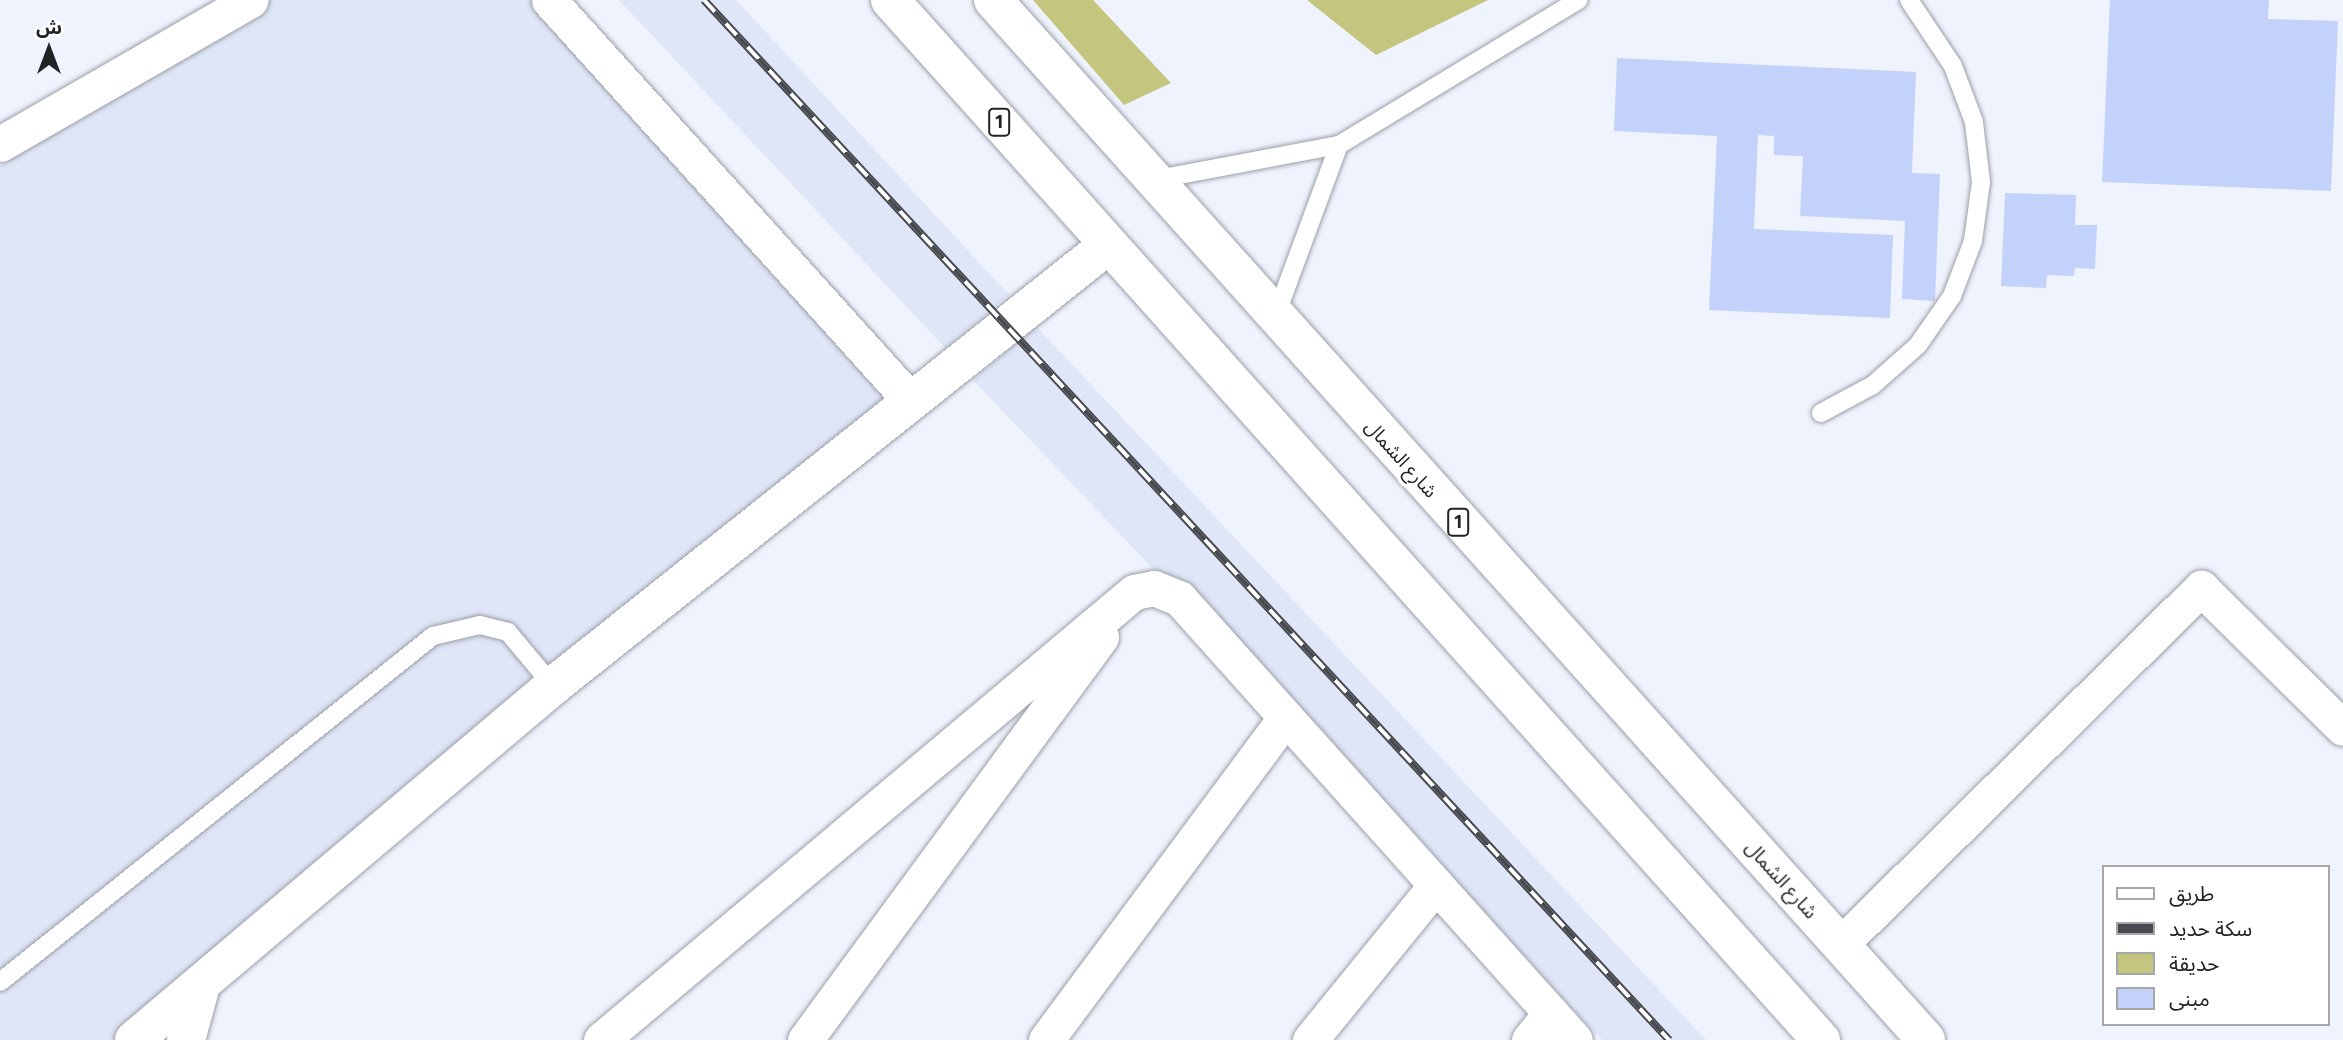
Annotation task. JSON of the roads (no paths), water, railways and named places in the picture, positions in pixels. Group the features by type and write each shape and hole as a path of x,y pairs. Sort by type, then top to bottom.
{"main road":[{"name":"1","path":"890,0 1821,1040"},
{"name":"شارع الشمال","path":"993,0 1275,319 1926,1040"},
{"path":"134,1040 553,686 1108,245"},
{"path":"186,1040 201,985"}],"street":[{"path":"0,144 250,0"},
{"path":"549,0 911,401"},
{"path":"601,1040 1134,592 1154,588 1179,597 1575,1040"},
{"path":"1840,945 2201,588 2343,728"},
{"path":"805,1040 1134,592"},
{"path":"1046,1040 1286,717"},
{"path":"1310,1040 1436,885"},
{"path":"1529,1040 1550,1013"}],"lane":[{"path":"1151,180 1339,145 1578,0"},
{"path":"1821,413 1873,385 1918,345 1952,296 1973,241 1980,182 1974,122 1954,66 1909,0"},
{"path":"1275,319 1339,145"},
{"path":"0,982 433,636 480,625 508,632 553,686"}],"railway":[{"path":"704,0 1669,1040"}]}
